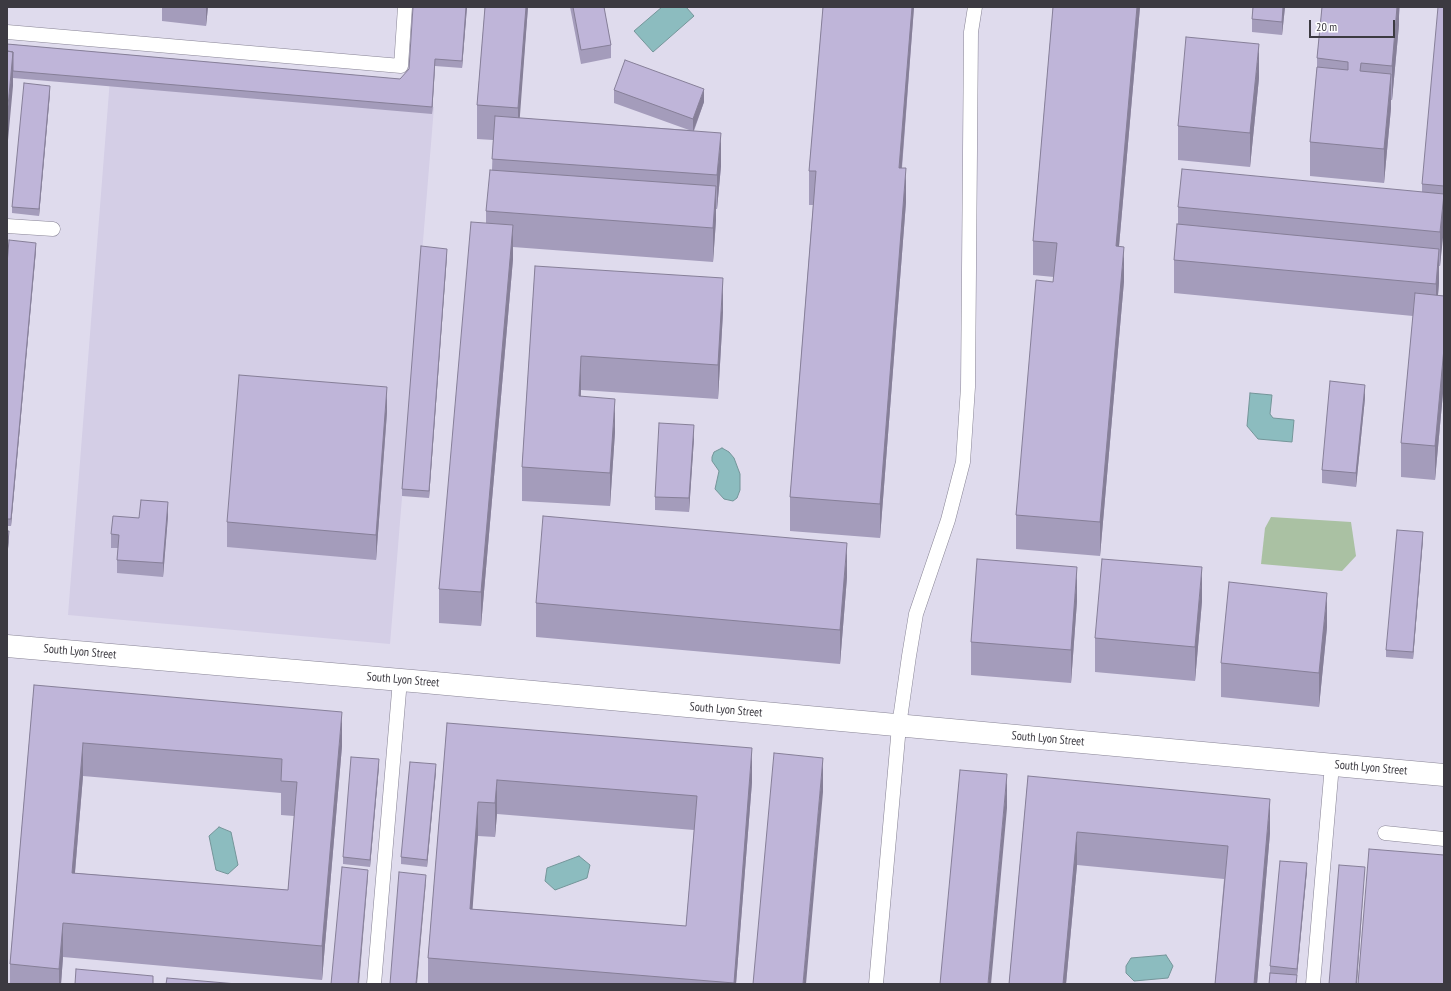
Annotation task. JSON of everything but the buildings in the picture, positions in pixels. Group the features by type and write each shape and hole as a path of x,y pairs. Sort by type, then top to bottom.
{"street":[{"name":"South Lyon Street","path":"7,646 400,680 1444,775"}],"lane":[{"path":"7,32 401,66 405,7"},
{"path":"876,984 899,726 916,614 948,520 963,462 968,387 971,32 975,7"},
{"path":"7,226 53,229"},
{"path":"374,984 400,680"},
{"path":"1313,984 1332,765"},
{"path":"1384,834 1444,839"}],"shaded area":[{"path":"662,7 686,7 694,16 653,52 634,31"},
{"path":"110,79 434,107 390,644 68,615"},
{"path":"1250,393 1272,395 1270,414 1273,418 1294,420 1292,442 1258,439 1247,426"},
{"path":"722,448 729,452 734,458 740,474 740,490 737,498 733,501 724,499 715,489 719,471 712,461 712,457 714,452"},
{"path":"1271,517 1351,522 1356,556 1342,571 1261,564 1265,528"},
{"path":"219,827 231,832 238,865 228,874 216,870 209,836"},
{"path":"579,856 590,865 587,878 555,890 545,881 547,868"},
{"path":"1166,955 1173,966 1168,978 1134,981 1126,973 1126,966 1131,958"}]}
